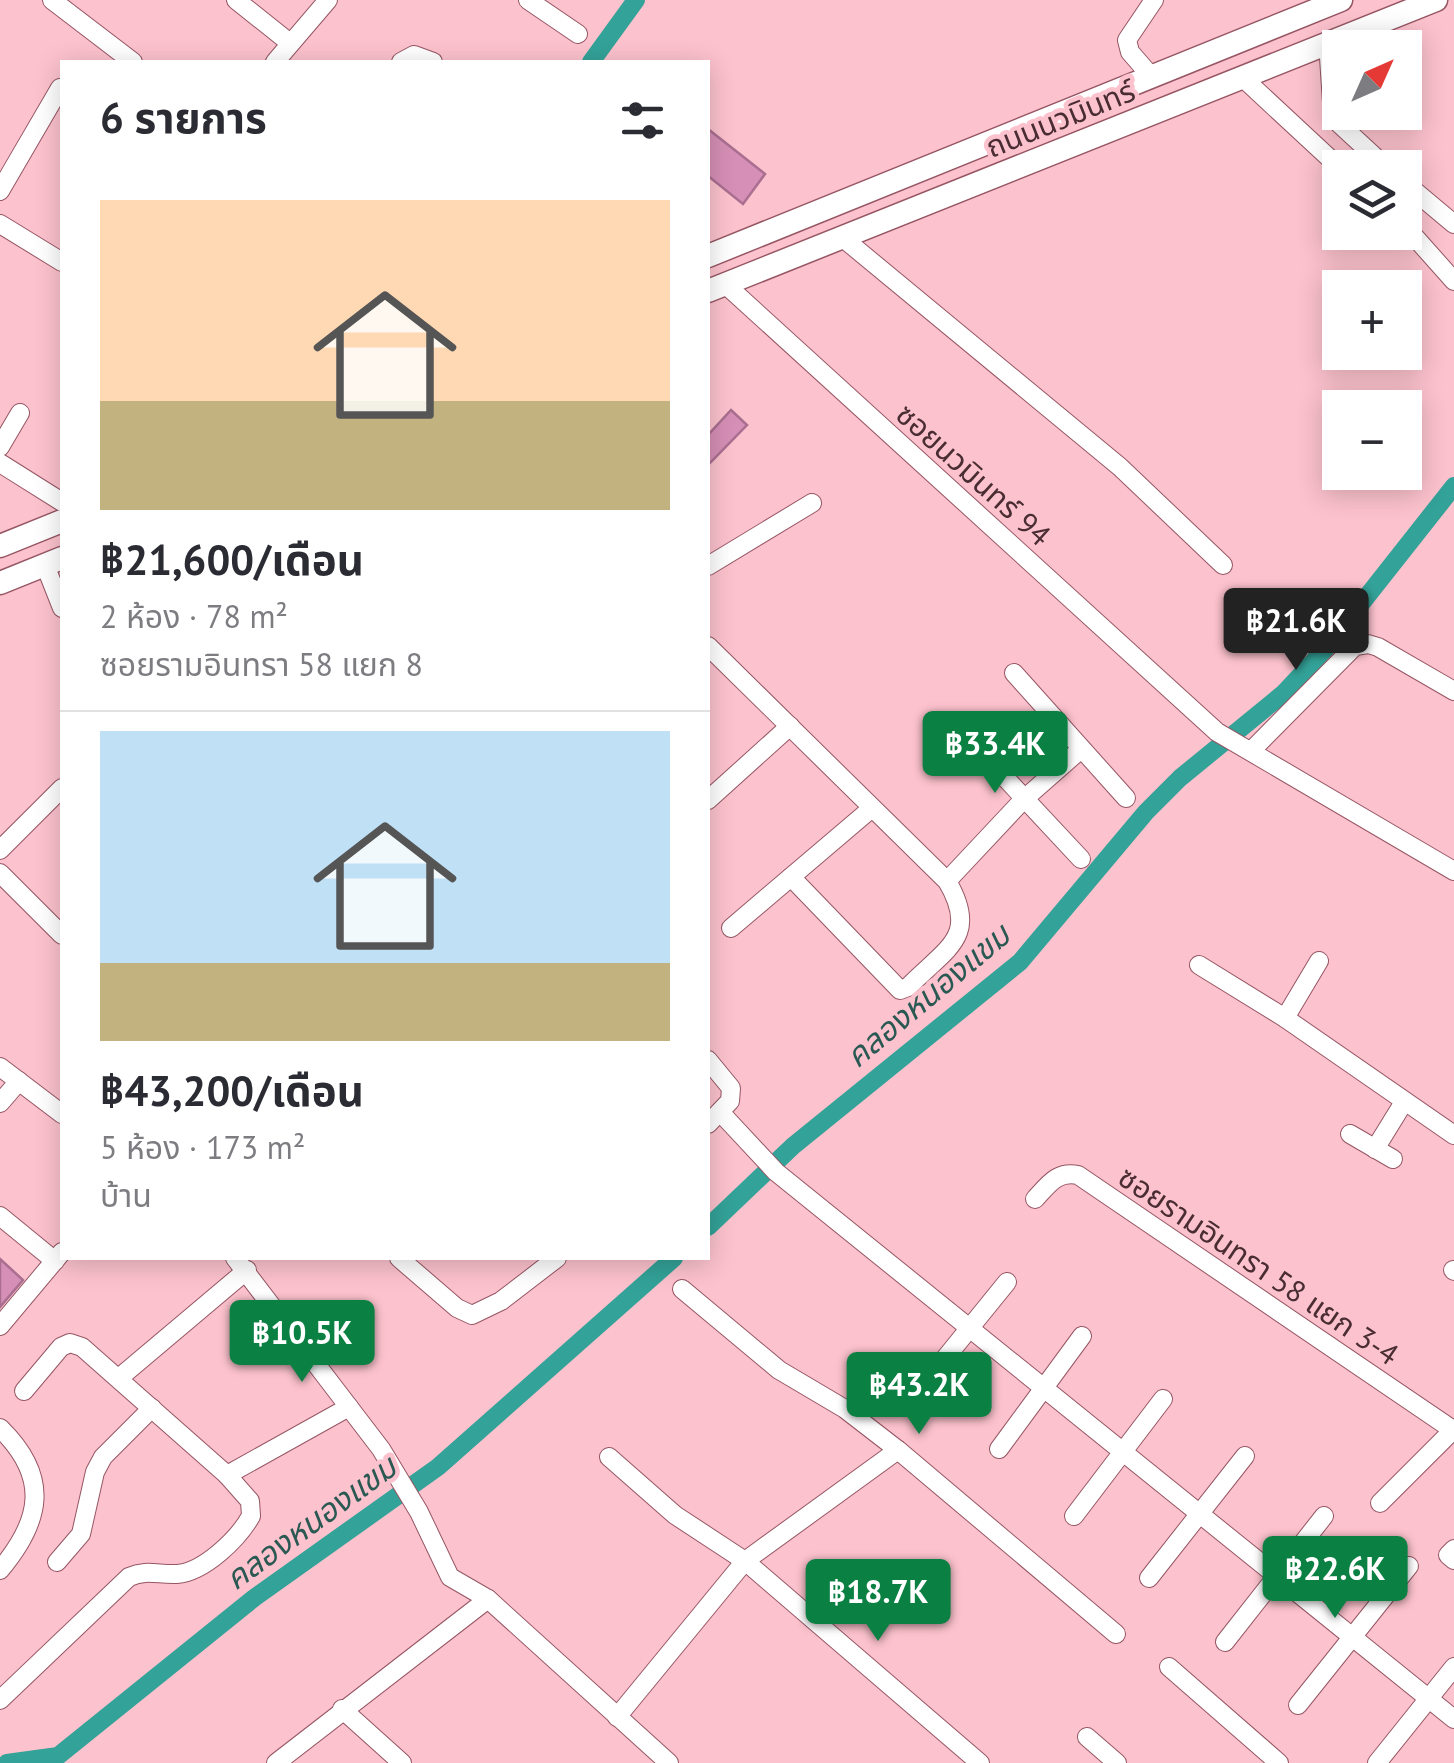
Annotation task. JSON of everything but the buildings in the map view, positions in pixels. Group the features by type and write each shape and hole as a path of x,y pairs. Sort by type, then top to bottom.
{"main road":[{"name":"ถนนนวมินทร์","path":"711,255 1341,0"},
{"name":"ถนนนวมินทร์","path":"1359,30 1436,0"},
{"name":"ถนนนวมินทร์","path":"716,288 1322,44"},
{"path":"711,255 716,288"},
{"path":"0,546 60,522"},
{"path":"0,584 54,561"}],"street":[{"path":"52,0 129,60"},
{"path":"236,0 290,43"},
{"path":"276,60 328,0"},
{"path":"528,0 578,34"},
{"path":"1150,75 1130,52 1127,40 1154,0"},
{"path":"1242,77 1322,151"},
{"path":"0,191 60,88"},
{"path":"1346,130 1368,150"},
{"path":"1422,197 1454,224"},
{"path":"0,224 60,261"},
{"path":"843,238 1120,467 1223,565"},
{"path":"1422,245 1454,281"},
{"name":"ซอยนวมินทร์ 94","path":"716,288 1217,732 1454,871"},
{"path":"0,447 20,413"},
{"path":"0,463 60,501"},
{"path":"710,565 812,502"},
{"path":"54,561 60,596"},
{"path":"1248,749 1356,646 1378,647 1454,691"},
{"path":"710,648 946,882 959,901 964,920 959,934 908,987 900,990 790,878"},
{"path":"1014,673 1126,798"},
{"path":"956,725 1082,859"},
{"path":"710,798 790,726"},
{"path":"946,882 1023,800 1081,748"},
{"path":"0,850 60,791"},
{"path":"731,928 872,808"},
{"path":"0,873 60,933"},
{"path":"1286,1018 1318,961"},
{"path":"1199,965 1286,1018 1454,1134"},
{"path":"712,1064 732,1088 730,1101 714,1119 1454,1719"},
{"path":"0,1067 60,1112"},
{"path":"0,1103 18,1081"},
{"path":"1375,1149 1404,1102"},
{"path":"1350,1134 1394,1159"},
{"name":"ซอยรามอินทรา 58 แยก 3-4","path":"1035,1199 1056,1177 1066,1172 1078,1175 1454,1430 1380,1503"},
{"path":"0,1216 59,1256 0,1326"},
{"path":"401,1260 457,1308 472,1315 500,1301 551,1260"},
{"path":"119,1378 241,1264 403,1486 450,1578 488,1598 669,1763"},
{"path":"920,1388 1007,1282"},
{"path":"682,1289 780,1370 845,1409 898,1450 1116,1634"},
{"path":"999,1449 1082,1336"},
{"path":"0,1700 129,1577 143,1571 192,1572 243,1529 251,1516 250,1500 227,1474 82,1347 70,1343 61,1348 24,1391"},
{"path":"1074,1516 1163,1399"},
{"path":"227,1474 349,1407"},
{"path":"57,1562 80,1534 95,1472 103,1457 152,1408"},
{"path":"0,1428 32,1468 35,1508 25,1541 0,1570"},
{"path":"617,1717 745,1561 898,1450"},
{"path":"1149,1578 1246,1456"},
{"path":"609,1457 675,1515 745,1561 980,1763"},
{"path":"1224,1642 1324,1516"},
{"path":"1454,1549 1448,1556 1454,1560"},
{"path":"1298,1705 1410,1566"},
{"path":"276,1763 488,1598"},
{"path":"1169,1667 1280,1763"},
{"path":"1377,1763 1454,1667"},
{"path":"342,1709 402,1763"},
{"path":"1087,1737 1117,1763"}],"waterway":[{"path":"592,60 636,0"},
{"name":"คลองหนองแขม","path":"710,1225 793,1146 1020,962 1146,812 1180,778 1284,693 1327,647 1454,486"},
{"name":"คลองหนองแขม","path":"7,1763 58,1756 254,1598 438,1467 672,1260"}]}
